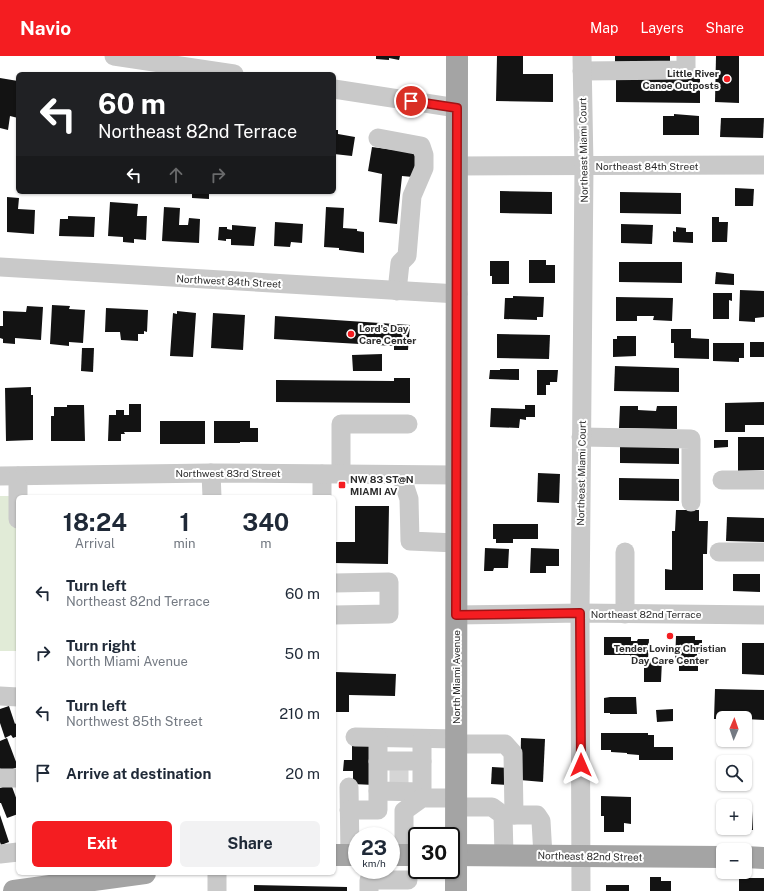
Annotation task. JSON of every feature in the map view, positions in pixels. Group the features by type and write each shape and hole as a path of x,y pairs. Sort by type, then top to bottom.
{"main road":[{"name":"North Miami Avenue","path":"456,827 457,803 456,475 458,294 457,56"},
{"name":"Northeast 82nd Street","path":"460,855 716,857"},
{"path":"752,857 764,858"},
{"path":"14,891 130,875"},
{"name":"North Miami Avenue","path":"455,879 456,891"}],"street":[{"path":"114,56 221,72"},
{"path":"582,64 686,70 686,56"},
{"name":"Northeast Miami Court","path":"581,891 580,613 584,166 582,64"},
{"path":"336,89 457,108"},
{"path":"378,138 421,146 424,155 424,168 412,196 407,256 400,263 397,291"},
{"name":"Northeast 84th Street","path":"457,166 764,165"},
{"name":"Northwest 84th Street","path":"0,267 458,294"},
{"path":"341,474 341,424 408,424"},
{"path":"581,437 691,439 691,502"},
{"path":"211,473 212,495"},
{"name":"Northwest 83rd Street","path":"9,476 211,473 456,475"},
{"path":"322,474 322,495"},
{"path":"401,475 409,499 410,541 456,543"},
{"path":"9,476 16,509"},
{"path":"722,480 764,480"},
{"path":"625,614 626,552"},
{"path":"719,552 764,552"},
{"path":"336,583 389,582 389,614 336,615"},
{"name":"Northeast 82nd Terrace","path":"456,615 580,613 764,615"},
{"path":"0,696 16,697"},
{"path":"355,737 505,744 513,753 504,855"},
{"path":"369,880 408,885 405,855 404,810 400,777 378,738"},
{"path":"378,810 400,777 422,739"},
{"path":"400,777 457,803 492,807 508,815 537,815 541,821 542,856"},
{"path":"0,778 16,778"},
{"path":"347,855 350,810 349,787"},
{"path":"350,810 404,810"},
{"path":"0,854 16,852"},
{"path":"217,875 217,891"}],"green space":[{"path":"0,496 16,496 16,651 0,651"}],"building":[{"path":"376,56 400,56 399,60 389,58 389,60 376,59"},
{"path":"497,56 523,56 523,74 553,74 553,102 496,101"},
{"path":"615,56 670,56 670,65 615,64"},
{"name":"Little River Canoe Outposts","path":"716,56 739,56 739,103 715,102"},
{"path":"700,73 700,103 616,102 616,77"},
{"path":"0,78 16,81 16,118 10,116 8,130 0,128"},
{"path":"674,114 699,116 699,135 663,135 663,116 674,116"},
{"path":"721,118 764,118 763,138 720,137"},
{"path":"336,130 338,130 338,134 355,137 352,156 336,154"},
{"path":"372,147 417,153 413,177 402,176 397,224 379,222 382,174 368,171"},
{"path":"735,188 754,189 753,206 735,206"},
{"path":"500,191 552,192 552,214 500,213"},
{"path":"620,192 681,193 681,214 620,213"},
{"path":"192,194 209,194 209,199 192,198"},
{"path":"7,197 19,198 18,209 35,210 34,234 7,232"},
{"path":"110,202 138,204 137,216 147,216 146,240 134,239 134,243 123,242 123,237 108,236"},
{"path":"164,207 180,208 179,225 188,225 189,218 200,219 199,243 162,241"},
{"path":"326,207 344,208 343,228 357,229 357,231 364,232 364,253 339,250 339,248 324,247"},
{"path":"68,216 95,217 94,237 59,236 60,219 68,219"},
{"path":"712,217 719,217 719,222 728,222 727,242 712,242"},
{"path":"275,222 303,224 302,243 291,242 290,247 274,246"},
{"path":"621,224 653,225 652,244 621,243"},
{"path":"232,225 256,227 254,246 231,245 231,239 226,239 226,241 218,240 219,227 227,227 227,229 232,230"},
{"path":"676,227 686,228 686,232 693,232 693,243 673,242 673,231 676,232"},
{"path":"529,260 546,260 546,265 555,265 555,283 529,283"},
{"path":"490,261 509,261 509,284 492,284 492,276 490,276"},
{"path":"619,262 682,262 682,283 619,282"},
{"path":"716,272 734,274 734,285 715,284"},
{"path":"740,290 764,291 764,317 755,318 755,322 739,321"},
{"path":"713,293 732,293 732,301 729,300 729,319 713,319"},
{"path":"513,296 544,297 543,317 537,317 537,320 504,319 505,298 513,298"},
{"path":"616,297 673,298 672,321 653,320 654,316 637,316 637,321 616,321"},
{"path":"52,305 70,306 69,309 85,310 83,343 69,342 69,346 50,344"},
{"path":"27,306 43,307 41,340 15,338 15,344 3,343 3,339 0,338 0,326 3,326 3,311 26,312"},
{"path":"106,308 148,310 147,332 144,331 144,334 138,334 138,341 121,340 120,332 105,332"},
{"path":"177,311 196,313 193,357 170,356 173,313 177,314"},
{"path":"213,313 245,315 243,350 211,348"},
{"path":"275,316 410,325 408,350 394,350 394,346 274,339"},
{"path":"671,329 691,329 691,338 709,339 709,359 674,358 674,343 671,343"},
{"path":"497,334 550,335 549,359 497,358"},
{"path":"617,336 636,336 636,356 613,357 613,339 617,339"},
{"path":"750,342 764,342 764,357 750,357"},
{"path":"713,343 744,343 744,358 739,358 739,362 713,361"},
{"path":"82,348 94,348 93,372 81,371"},
{"path":"382,354 382,371 353,371 352,355"},
{"path":"615,366 679,368 679,392 614,391"},
{"path":"519,369 519,380 489,379 490,370"},
{"path":"537,370 558,370 557,382 550,382 550,385 546,385 546,395 537,395"},
{"path":"394,378 410,378 410,403 276,402 276,380 394,381"},
{"path":"31,387 31,395 33,395 33,440 6,441 5,388"},
{"path":"764,402 764,425 745,425 745,432 725,432 725,403"},
{"path":"129,404 141,404 141,432 124,432 125,434 121,434 121,441 108,441 109,415 116,415 116,410 124,410 124,415 129,415"},
{"path":"67,405 84,405 85,441 51,441 51,416 54,416 54,407 67,407"},
{"path":"525,405 535,405 535,417 526,417 526,420 520,419 519,428 490,427 491,408 525,409"},
{"path":"620,406 638,406 638,410 656,411 657,406 677,406 677,429 619,428"},
{"path":"160,421 205,421 205,444 160,444"},
{"path":"214,421 250,421 250,428 258,428 258,442 214,443"},
{"path":"738,437 764,437 764,470 738,471"},
{"path":"714,440 728,440 728,447 714,448"},
{"path":"620,441 679,442 679,464 620,463"},
{"path":"538,473 560,474 559,503 537,502"},
{"path":"619,478 679,479 679,501 619,500"},
{"path":"355,506 389,506 388,564 336,563 336,542 355,542"},
{"path":"676,510 699,510 699,521 708,521 707,554 703,554 703,590 665,590 665,569 672,570 672,531 675,531"},
{"path":"727,517 764,518 764,542 726,541"},
{"path":"493,524 538,524 538,539 513,539 513,543 496,543 496,539 493,539"},
{"path":"485,548 509,549 508,568 494,568 493,571 484,571"},
{"path":"531,548 559,549 559,566 546,566 546,573 530,573"},
{"path":"733,574 760,574 760,592 733,591"},
{"path":"676,636 695,636 695,640 702,640 702,654 697,654 697,656 694,657 694,662 698,662 698,671 679,671 679,662 675,662"},
{"path":"604,637 631,637 631,641 637,641 638,639 649,639 648,660 662,660 661,682 644,682 644,661 638,661 638,658 630,658 630,655 604,655"},
{"path":"742,643 764,643 764,675 742,674"},
{"path":"336,672 396,674 395,696 349,695 349,712 336,712"},
{"path":"715,689 764,690 764,720 752,719 752,711 716,711 716,719 714,719"},
{"path":"636,697 637,714 604,713 604,698"},
{"path":"9,706 15,724 16,723 16,737 13,738 11,735 5,738 0,723 0,709"},
{"path":"673,709 673,721 657,722 656,710"},
{"path":"601,733 648,733 648,735 654,735 654,747 673,747 673,760 639,760 639,755 611,752 611,750 601,750"},
{"path":"7,738 16,762 16,768 2,773 0,768 0,741"},
{"path":"521,738 545,739 543,782 520,780"},
{"path":"352,743 375,743 374,785 353,784 353,771 343,771 344,760 352,760"},
{"path":"492,767 509,768 508,785 491,784"},
{"path":"11,784 16,798 16,815 7,818 0,803 0,788"},
{"path":"601,796 631,797 631,824 624,823 624,832 604,832 604,816 601,816"},
{"path":"0,815 9,842 1,845 0,842"},
{"path":"650,877 661,877 661,881 671,881 671,891 650,891"},
{"path":"764,878 764,891 739,891 739,879"},
{"path":"254,885 347,887 347,891 254,891"},
{"path":"606,885 629,885 629,891 606,891"}],"tunnel":[{"path":"399,768 399,783"}],"place":[{"name":"Little River Canoe Outposts","path":"727,79"},
{"name":"Lord's Day Care Center","path":"351,334"},
{"name":"NW 83 ST@N MIAMI AV","path":"342,485"},
{"name":"Tender Loving Christian Day Care Center","path":"670,636"}],"route":[{"path":"411,101 457,108 458,294 456,412 456,615 580,613 581,765"}]}
